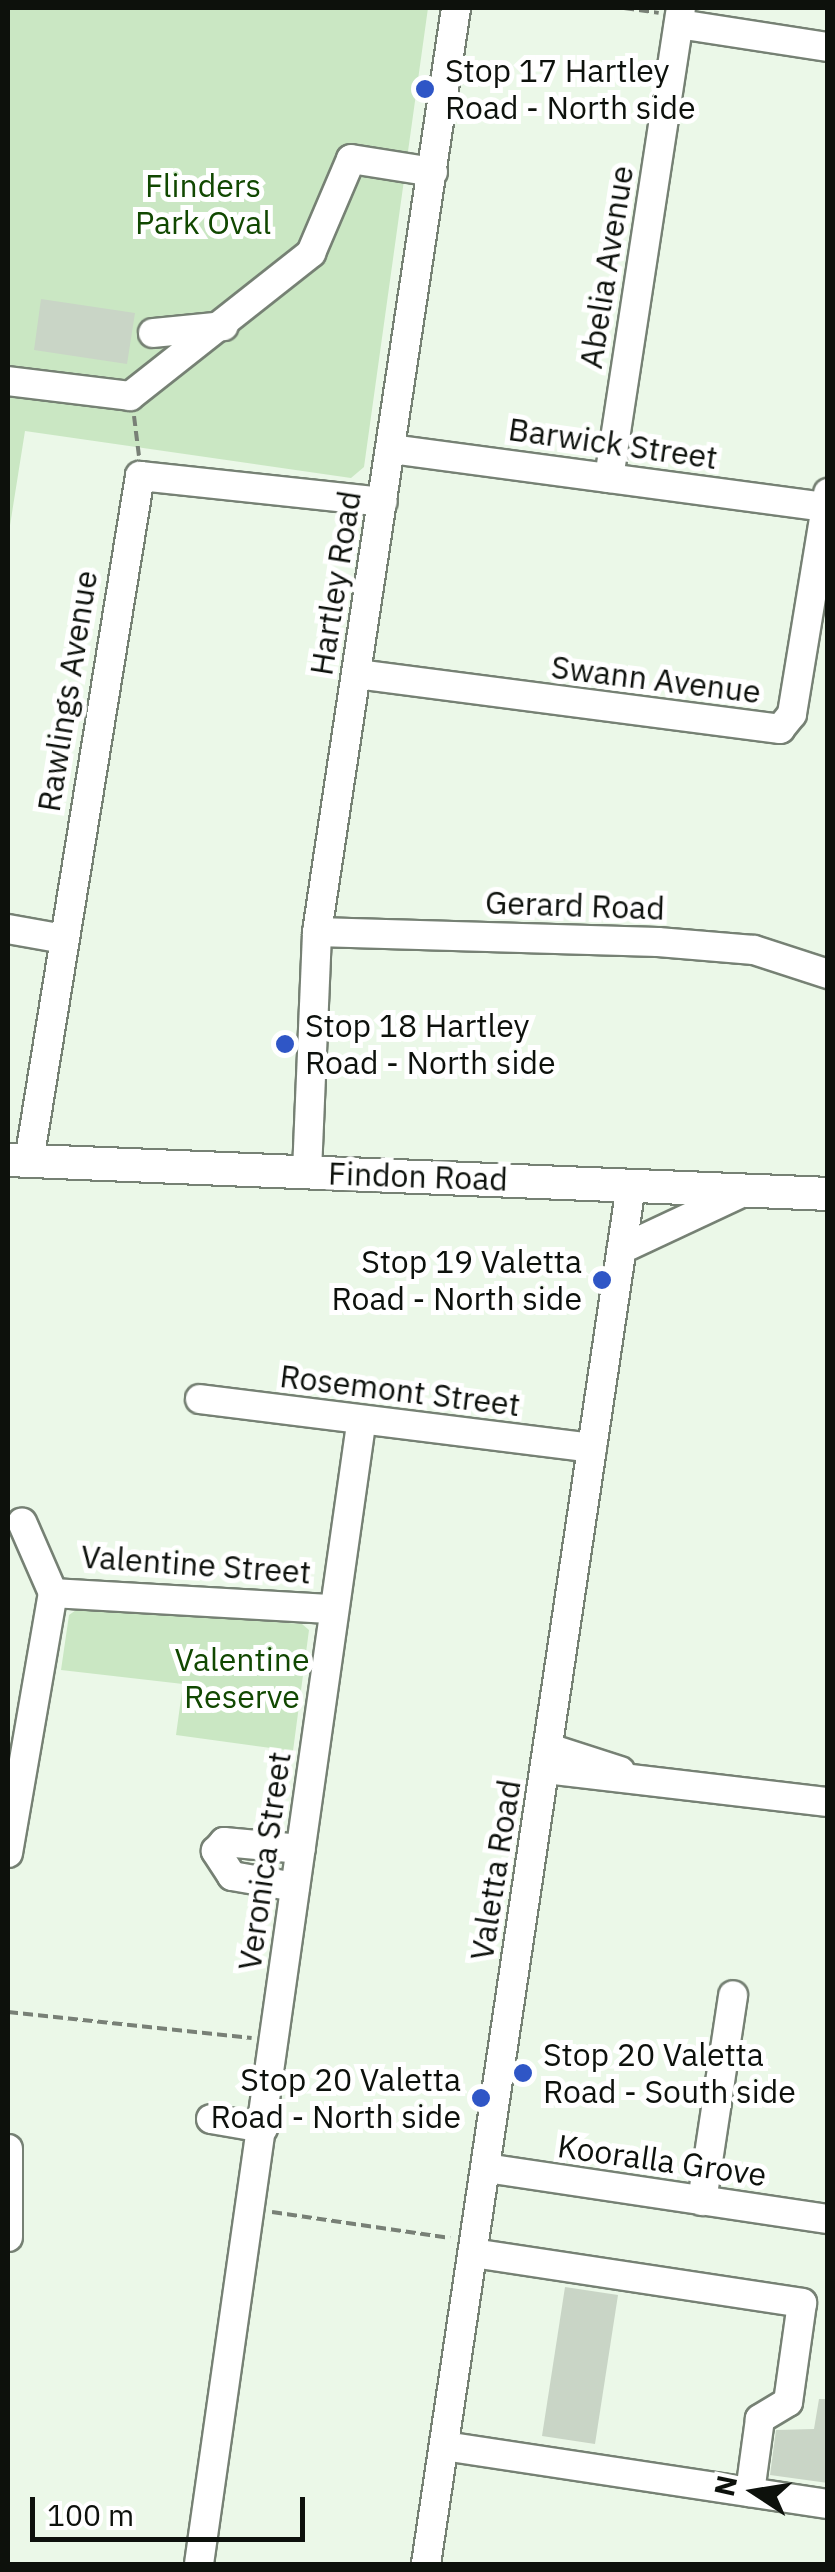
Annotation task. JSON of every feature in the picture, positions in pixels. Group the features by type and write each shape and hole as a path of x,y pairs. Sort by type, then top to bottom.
{"main road":[{"name":"Findon Road","path":"18,1161 828,1194"}],"street":[{"name":"Hartley Road","path":"307,1172 316,932 456,8"},
{"path":"680,16 828,47"},
{"name":"Abelia Avenue","path":"609,478 680,16"},
{"path":"8,381 130,396 224,326 312,252 351,159 433,172"},
{"path":"153,332 224,326"},
{"name":"Barwick Street","path":"391,449 609,478 826,500"},
{"path":"140,476 383,502"},
{"name":"Rawlings Avenue","path":"18,1161 64,938 140,476"},
{"name":"Swann Avenue","path":"357,674 780,728 792,714 826,500"},
{"path":"8,929 64,938"},
{"name":"Gerard Road","path":"316,932 658,942 754,950 828,974"},
{"name":"Valetta Road","path":"426,2564 630,1185"},
{"path":"622,1249 748,1191"},
{"name":"Rosemont Street","path":"200,1399 361,1424 592,1448"},
{"name":"Veronica Street","path":"199,2564 361,1424"},
{"path":"8,1854 54,1593 22,1522"},
{"name":"Valentine Street","path":"54,1593 334,1610"},
{"path":"548,1759 828,1802"},
{"path":"295,1887 232,1876 216,1851 224,1842 301,1849"},
{"path":"702,2201 732,1995"},
{"path":"212,2119 263,2128"},
{"path":"8,2149 8,2237"},
{"name":"Kooralla Grove","path":"486,2168 828,2220"},
{"path":"474,2247 802,2303 788,2402 760,2419 750,2492"},
{"path":"444,2446 828,2504"}],"path":[{"path":"557,8 570,8"},
{"path":"624,8 680,16"},
{"path":"130,396 140,476"},
{"path":"8,2012 276,2040"},
{"path":"268,2211 474,2247"}],"green space":[{"name":"Flinders Park Oval","path":"8,8 428,8 364,467 351,478 25,431 8,538"},
{"name":"Valentine Reserve","path":"79,1608 302,1624 309,1630 293,1751 176,1735 183,1684 61,1670 69,1615"}],"building":[{"path":"41,299 135,313 127,364 34,350"},
{"path":"565,2287 618,2295 595,2444 542,2436"},
{"path":"819,2399 828,2399 828,2483 770,2475 776,2430 814,2429"}],"place":[{"name":"Stop 17 Hartley Road - North side","path":"425,89"},
{"name":"Stop 18 Hartley Road - North side","path":"285,1044"},
{"name":"Stop 19 Valetta Road - North side","path":"602,1280"},
{"name":"Stop 20 Valetta Road - South side","path":"523,2073"},
{"name":"Stop 20 Valetta Road - North side","path":"481,2098"}]}
